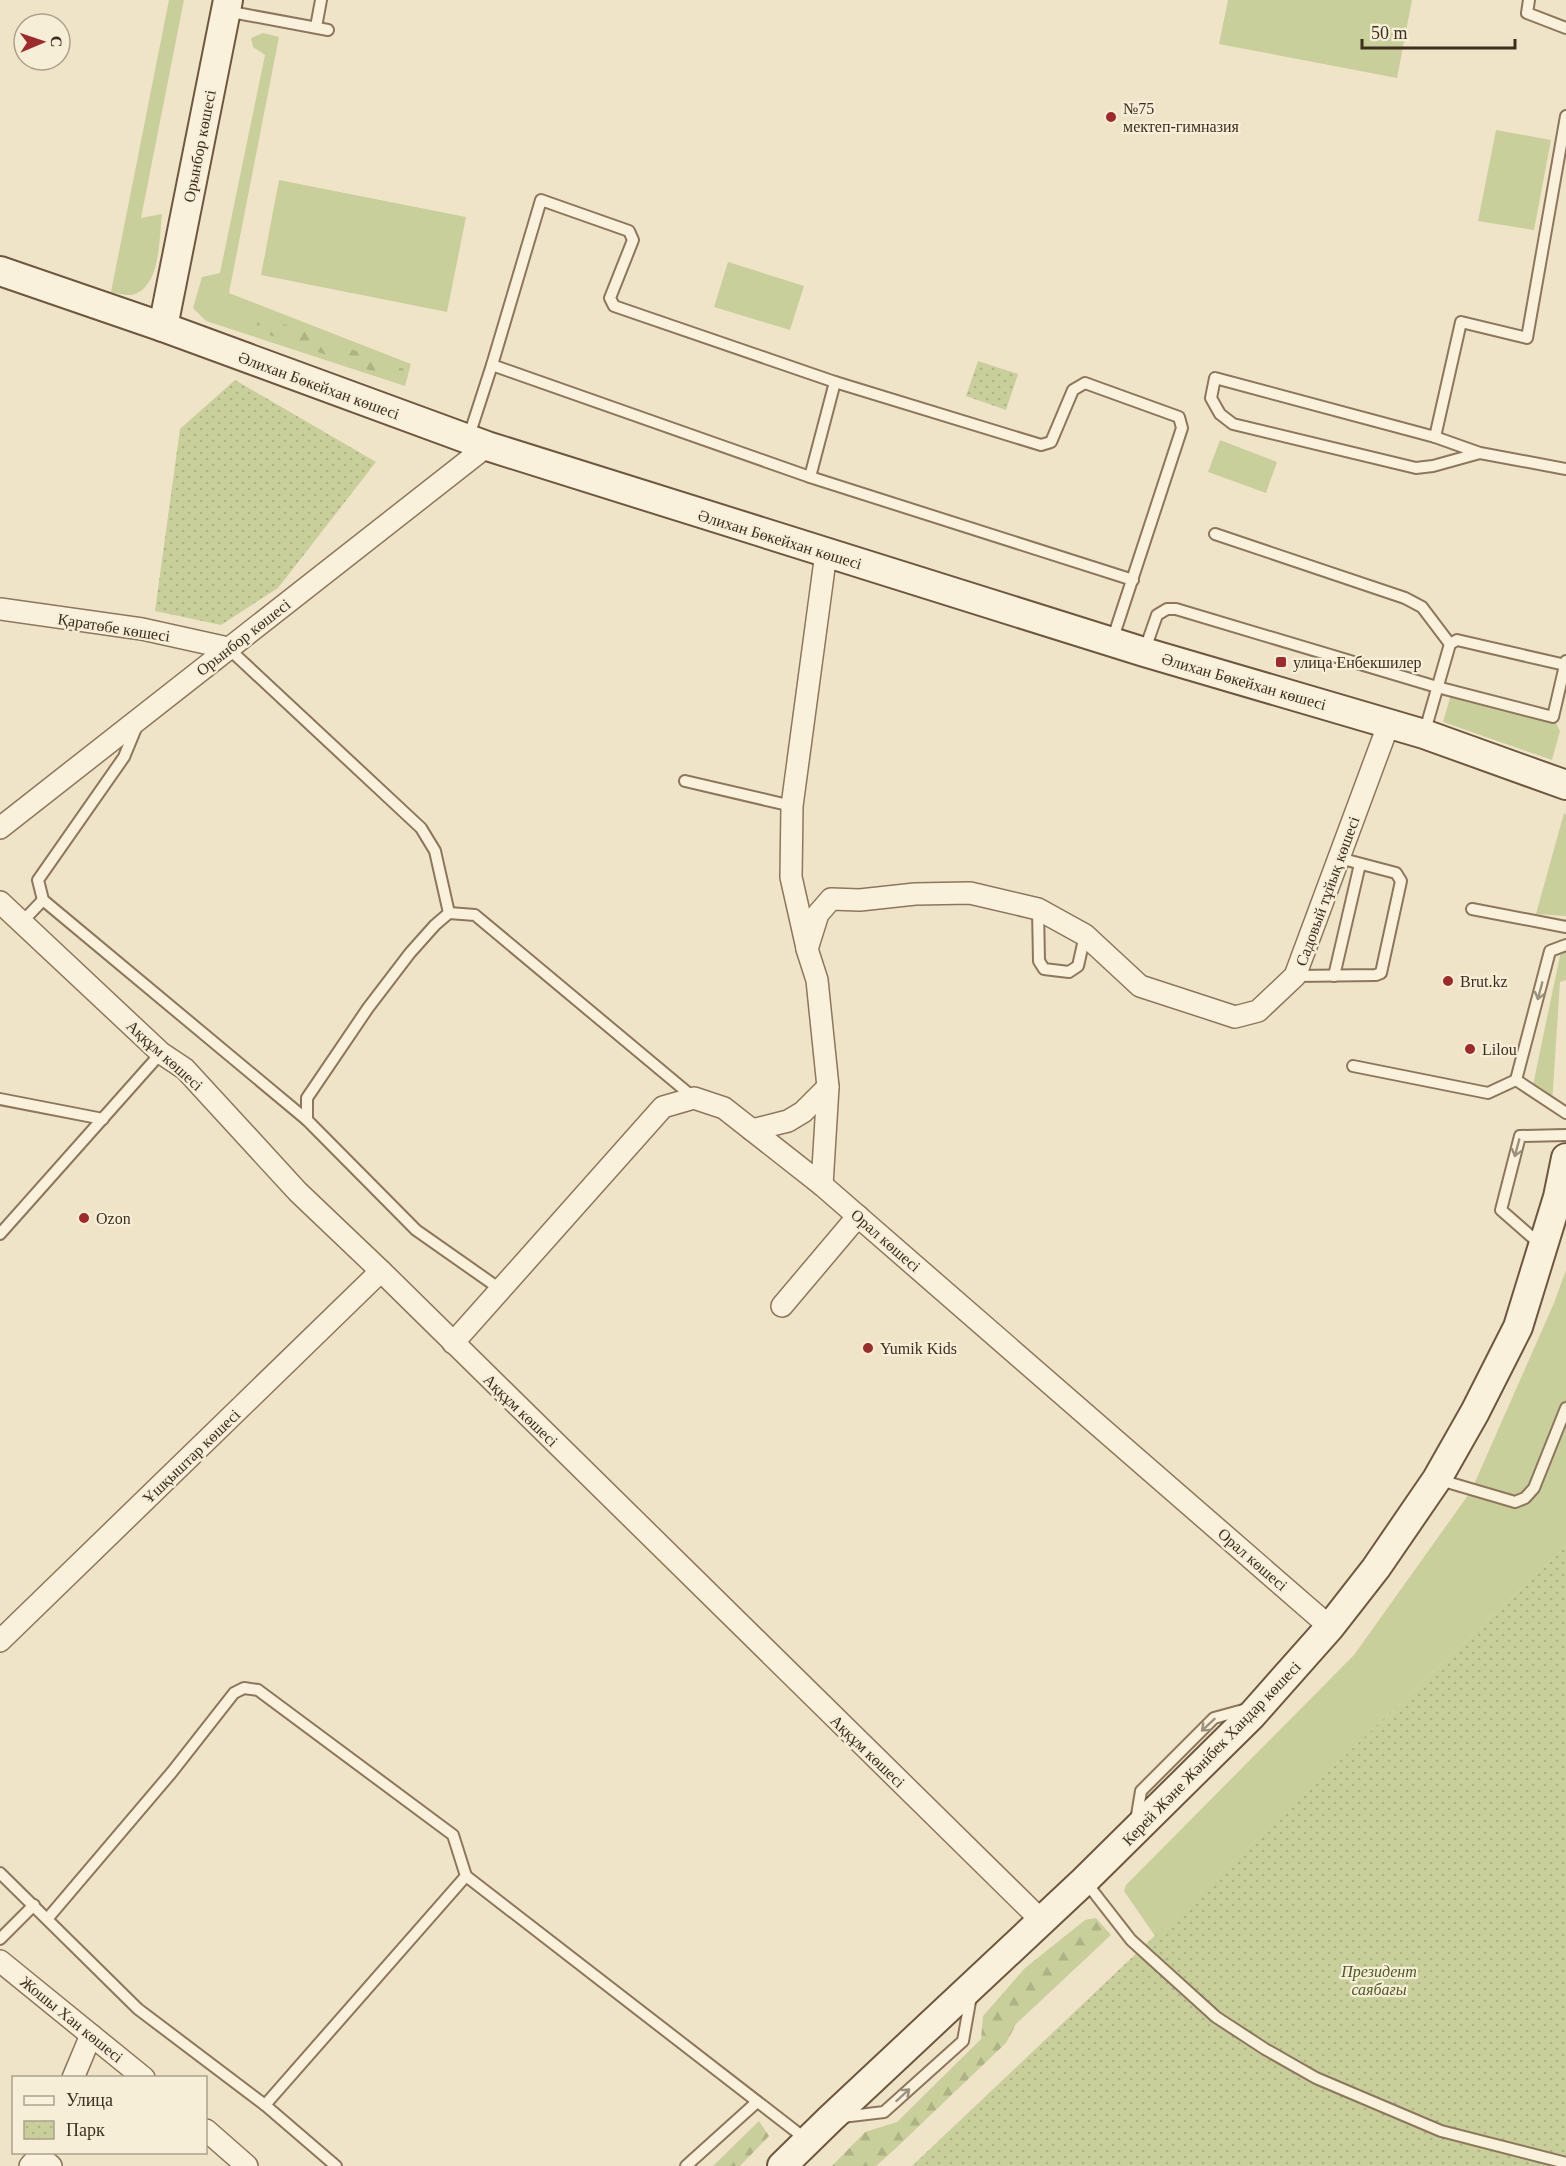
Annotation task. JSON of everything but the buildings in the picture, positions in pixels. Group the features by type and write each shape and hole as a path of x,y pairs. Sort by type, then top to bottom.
{"street":[{"name":"Орынбор көшесі","path":"163,327 226,5"},
{"name":"Әлихан Бөкейхан көшесі","path":"0,271 163,327 477,443 1144,652 1389,723 1566,785"},
{"name":"Орынбор көшесі","path":"0,828 138,722 477,443"},
{"path":"822,1185 828,1087 817,980 807,949 791,877 792,806 826,553"},
{"name":"Қаратөбе көшесі","path":"0,609 142,629 228,648"},
{"name":"Садовый тұйық көшесі","path":"807,949 818,914 831,899 860,900 915,894 970,893 1038,909 1085,934 1140,986 1235,1017 1258,1011 1295,976 1389,723"},
{"name":"Аққұм көшесі","path":"0,902 161,1053 185,1069 298,1192 1042,1921"},
{"path":"752,1130 788,1121 803,1112 828,1087"},
{"path":"453,1343 663,1107 694,1098"},
{"name":"Орал көшесі","path":"694,1098 724,1108 822,1185 1330,1627"},
{"name":"Керей Және Жәнібек Хандар көшесі","path":"782,2166 1134,1833 1261,1704 1330,1627 1376,1568 1437,1479 1475,1412 1518,1327 1557,1197 1566,1158"},
{"path":"782,1306 858,1215"},
{"name":"Ұшқыштар көшесі","path":"0,1641 381,1271"},
{"name":"Жошы Хан көшесі","path":"0,1961 142,2076"},
{"path":"74,2076 91,2035"},
{"path":"207,2131 247,2166"}],"lane":[{"path":"316,27 321,0"},
{"path":"1529,0 1527,13 1566,28"},
{"path":"226,5 328,30"},
{"path":"1435,438 1461,322 1527,338 1566,116"},
{"path":"477,443 492,366 541,200 629,231 633,240 610,298 614,306 835,382 1041,445 1051,442 1073,390 1085,383 1179,417 1182,428 1112,642"},
{"path":"492,366 810,477 1133,580"},
{"path":"1480,453 1433,466 1416,468 1233,424 1220,414 1211,398 1215,378 1435,438 1480,453 1566,469"},
{"path":"810,477 835,382"},
{"path":"1215,534 1405,598 1422,607 1450,644"},
{"path":"1144,652 1157,615 1167,609 1176,609 1437,687 1553,717 1566,663 1457,640 1450,644 1437,687 1424,734"},
{"path":"228,648 421,828 435,851 449,913"},
{"path":"138,722 124,757 38,879 43,900 307,1120 416,1230 500,1289"},
{"path":"685,781 792,806"},
{"path":"1295,976 1376,975 1381,973 1401,881 1396,873 1339,858"},
{"path":"1334,976 1360,864"},
{"path":"22,922 43,900"},
{"path":"1038,909 1039,961 1044,969 1069,972 1078,966 1085,934"},
{"path":"1472,909 1566,927"},
{"path":"307,1120 307,1098 368,1008 410,953 449,913 475,915 694,1098"},
{"path":"1516,1080 1550,951 1566,945"},
{"path":"0,1234 161,1053"},
{"path":"1353,1066 1488,1093 1516,1080"},
{"path":"1516,1080 1566,1113"},
{"path":"0,1099 103,1119"},
{"path":"1542,1246 1501,1210 1520,1136 1566,1135"},
{"path":"1437,1479 1515,1502 1525,1498 1534,1488 1566,1408"},
{"path":"48,1918 172,1772 234,1693 244,1688 258,1690 453,1835 466,1876 807,2140"},
{"path":"0,1873 138,2009 265,2105 336,2166"},
{"path":"265,2105 466,1876"},
{"path":"1084,1881 1131,1940 1216,2017 1265,2049 1316,2078 1441,2131 1566,2163"},
{"path":"0,1939 34,1905"},
{"path":"686,2166 757,2102"}],"green space":[{"path":"169,0 184,0 141,218 162,214 159,249 148,284 140,291 130,295 111,292"},
{"path":"1228,0 1412,0 1397,78 1219,44"},
{"path":"263,33 279,37 229,293 411,364 405,386 206,321 193,308 202,277 220,273 265,55 253,47 251,38"},
{"path":"1496,130 1551,140 1534,230 1478,221"},
{"path":"279,180 466,217 447,312 261,275"},
{"path":"728,262 804,286 790,330 714,307"},
{"path":"260,315 404,369 398,380 255,330"},
{"path":"978,361 1018,374 1006,410 966,396"},
{"path":"235,380 376,462 278,588 221,625 155,611 180,429"},
{"path":"1220,440 1277,462 1266,493 1208,472"},
{"path":"1452,691 1553,717 1560,731 1552,760 1443,722"},
{"path":"1564,813 1566,815 1566,916 1536,914"},
{"path":"1566,945 1566,980 1560,982 1552,1104 1532,1090 1562,946"},
{"path":"1566,1270 1566,1546 1155,1936 1124,1891 1126,1885 1354,1655 1471,1491 1554,1303"},
{"name":"Президент саябағы","path":"1566,1546 1566,2166 912,2166"},
{"path":"1096,1918 1111,1935 1016,2024 1006,2043 895,2149 876,2166 832,2166 865,2132 897,2122 981,2039 983,2016 1025,1968 1085,1920"},
{"path":"759,2121 769,2136 740,2166 713,2166"}],"place":[{"name":"№75 мектеп-гимназия","path":"1111,117"},
{"name":"улица Енбекшилер","path":"1281,662"},
{"name":"Brut.kz","path":"1448,981"},
{"name":"Lilou","path":"1470,1049"},
{"name":"Ozon","path":"84,1218"},
{"name":"Yumik Kids","path":"868,1348"}]}
